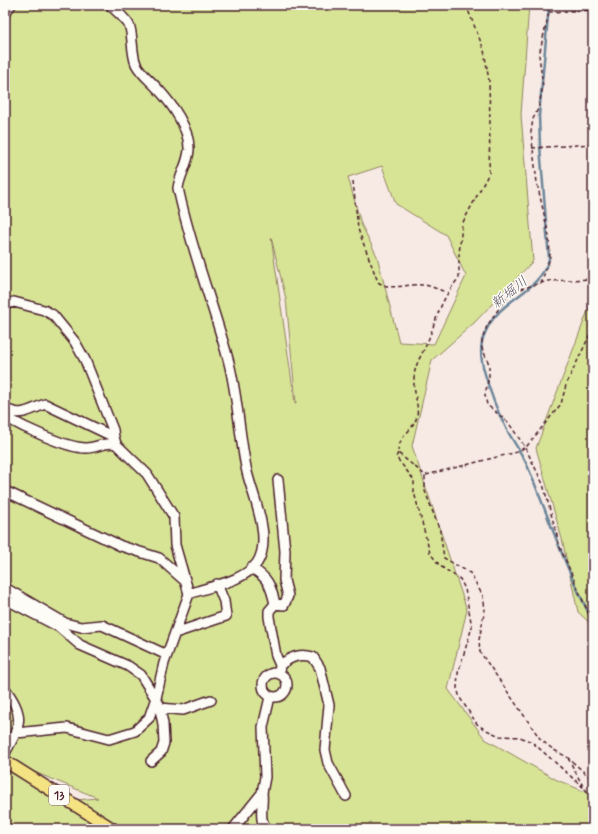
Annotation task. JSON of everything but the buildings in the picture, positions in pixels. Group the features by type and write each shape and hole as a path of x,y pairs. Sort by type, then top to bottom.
{"main road":[{"name":"13","path":"5,761 113,829"}],"street":[{"path":"5,13 11,5"},
{"path":"110,5 130,26 132,48 144,76 165,96 187,133 189,149 186,166 180,178 178,188 193,251 228,360 247,472 263,534 263,549 257,563 246,573 189,594"},
{"path":"5,304 14,302 44,310 54,315 75,342 85,360 113,430 115,441"},
{"path":"5,408 13,413 23,413 45,404 115,441 147,474 174,517 175,545 189,594 166,655 156,698 149,718 135,731 109,739 67,728 16,733"},
{"path":"5,416 51,438 76,447 86,448 115,441"},
{"path":"275,604 284,605 288,596 284,580 285,551 278,480"},
{"path":"5,491 121,546 160,558 185,581"},
{"path":"251,568 263,574 268,581 275,604"},
{"path":"175,633 226,616 224,601 217,584"},
{"path":"5,588 65,623 81,627 102,625 166,655"},
{"path":"5,599 60,627 80,645 128,666 141,675 156,698 160,708 164,743 161,752 151,761"},
{"path":"270,697 280,696 286,690 286,680 279,669 269,617 269,611 275,604"},
{"path":"270,697 263,690 263,681 269,674 279,669 288,658 303,654 313,657 320,668 329,706 324,750 328,763 346,796"},
{"path":"5,689 14,701 19,713 16,733 5,754"},
{"path":"268,829 265,827 261,815 264,802 262,793 265,778 263,727 270,697"},
{"path":"160,708 183,710 211,700"},
{"path":"233,829 262,793"}],"path":[{"path":"466,5 484,50 489,81 489,173 462,224 459,254 459,278 446,292 427,344 419,358 413,379 416,416 410,428 400,439 396,457 414,480 414,492 430,553 440,566 460,579 465,589 472,627 458,673 457,688 460,698 477,724 500,736 520,737 532,742 584,788 593,798"},
{"path":"541,284 550,258 549,236 532,148 533,119 538,109 543,87 539,55 548,12 548,5"},
{"path":"548,12 593,10"},
{"path":"532,148 593,144"},
{"path":"353,181 358,229 378,282 384,286 393,288 423,284 446,292"},
{"path":"593,279 548,281 510,292 487,326 482,340 482,348 489,364 485,396 487,404 508,422 525,447 543,484 560,547 593,624"},
{"path":"425,475 517,452 525,447 561,404 566,384 593,328"},
{"path":"398,453 425,475"},
{"path":"425,475 425,491 440,531 444,558 470,573 482,596 485,609 479,640 480,652 541,740 554,750 567,757 593,780"},
{"path":"567,757 584,788"}],"green space":[{"path":"5,5 529,5 521,115 533,261 474,323 432,360 412,446 467,610 448,689 485,739 557,780 593,795 593,829 5,829","holes":["382,166 396,204 446,235 466,276 434,344 399,342 377,256 361,224 348,177","271,237 286,299 295,403","15,764 98,798 75,800"]},
{"path":"593,297 593,626 578,612 562,539 536,448"}],"waterway":[{"name":"新堀川","path":"549,5 539,116 549,259 544,271 536,281 500,311 492,321 483,338 481,353 482,364 491,395 508,433 527,465 574,583 593,621"}]}
